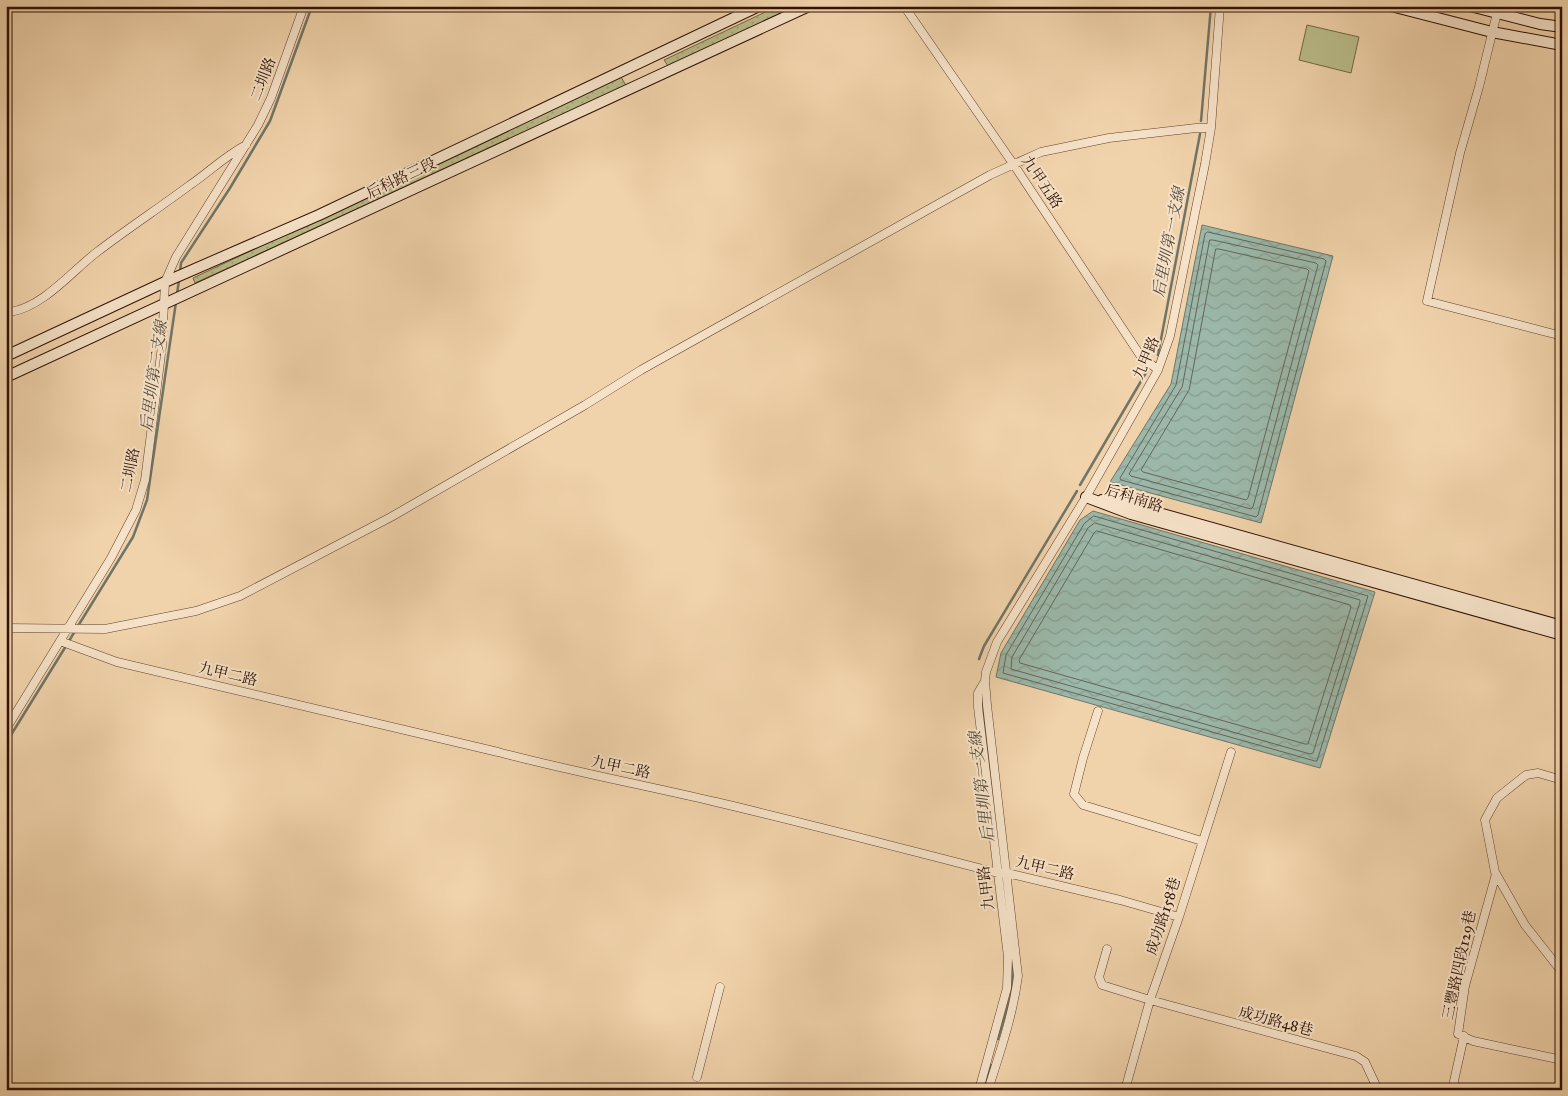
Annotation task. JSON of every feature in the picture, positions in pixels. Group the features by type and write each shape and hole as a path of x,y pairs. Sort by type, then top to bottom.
{"street":[{"name":"二圳路","path":"6,729 111,558 136,510 144,480 153,419 162,346 165,282 176,257 258,126 271,98 304,6"},
{"name":"后科路三段","path":"6,356 165,282 319,215 759,6"},
{"name":"后科路三段","path":"6,377 809,6"},
{"name":"九甲五路","path":"904,6 1014,165 1140,355 1158,370"},
{"name":"九甲路","path":"979,1090 1007,988 1008,957 1003,873 985,681 988,662 997,642 1086,497 1158,370 1170,336 1205,164 1211,128 1220,6"},
{"path":"1391,6 1492,32 1562,45"},
{"path":"1470,6 1540,24 1562,27"},
{"path":"1497,13 1460,154 1428,301 1562,336"},
{"path":"6,628 105,630 196,611 240,596 391,517 585,405 641,370 990,175 1042,152 1109,138 1211,128"},
{"path":"6,310 10,312 21,311 50,293 96,253 200,178 229,154 246,145"},
{"name":"后科南路","path":"1086,497 1123,511 1480,608 1562,635"},
{"name":"后科南路","path":"1480,608 1562,626"},
{"name":"九甲二路","path":"60,640 117,662 559,768 778,816 1003,873 1120,900 1178,917"},
{"path":"1098,711 1074,794 1083,805 1202,841"},
{"name":"成功路158巷","path":"1125,1090 1150,1000 1230,752"},
{"path":"1562,780 1538,773 1526,775 1497,798 1485,820 1496,874 1530,931 1562,972"},
{"name":"九甲路","path":"988,1090 1009,1019 1018,976 1003,873"},
{"name":"三豐路四段129巷","path":"1454,1090 1454,1081 1464,1036 1458,1034 1465,986 1496,874"},
{"name":"成功路48巷","path":"1107,949 1099,977 1102,985 1150,1000 1356,1056 1365,1062 1378,1090"},
{"path":"697,1077 720,987"},
{"path":"1464,1036 1474,1041 1562,1060"}],"green space":[{"path":"778,6 797,6 668,66 664,60"},
{"path":"1307,25 1359,37 1351,73 1299,60"},
{"path":"621,77 627,87 195,283 193,278"}],"water":[{"path":"1202,225 1333,256 1261,523 1110,482 1171,384"},
{"path":"1093,511 1375,592 1320,768 996,677 1001,653 1080,520"}],"waterway":[{"name":"后里圳第二支線","path":"180,272 181,263 230,188 270,121 312,6"},
{"name":"后里圳第一支線","path":"1201,121 1211,6"},
{"name":"后里圳第一支線","path":"1158,355 1200,134"},
{"name":"后里圳第二支線","path":"177,294 179,280"},
{"name":"后里圳第二支線","path":"78,626 133,537 147,500 176,302"},
{"name":"后里圳第一支線","path":"1080,485 1147,371"},
{"name":"后里圳第一支線","path":"979,659 984,646 1077,491"},
{"name":"后里圳第二支線","path":"69,641 75,631"},
{"name":"后里圳第二支線","path":"6,743 66,646"},
{"name":"后里圳第一支線","path":"983,711 1001,861"},
{"name":"后里圳第一支線","path":"998,1039 1012,991 1013,965"},
{"name":"后里圳第一支線","path":"984,1090 991,1065"}]}
